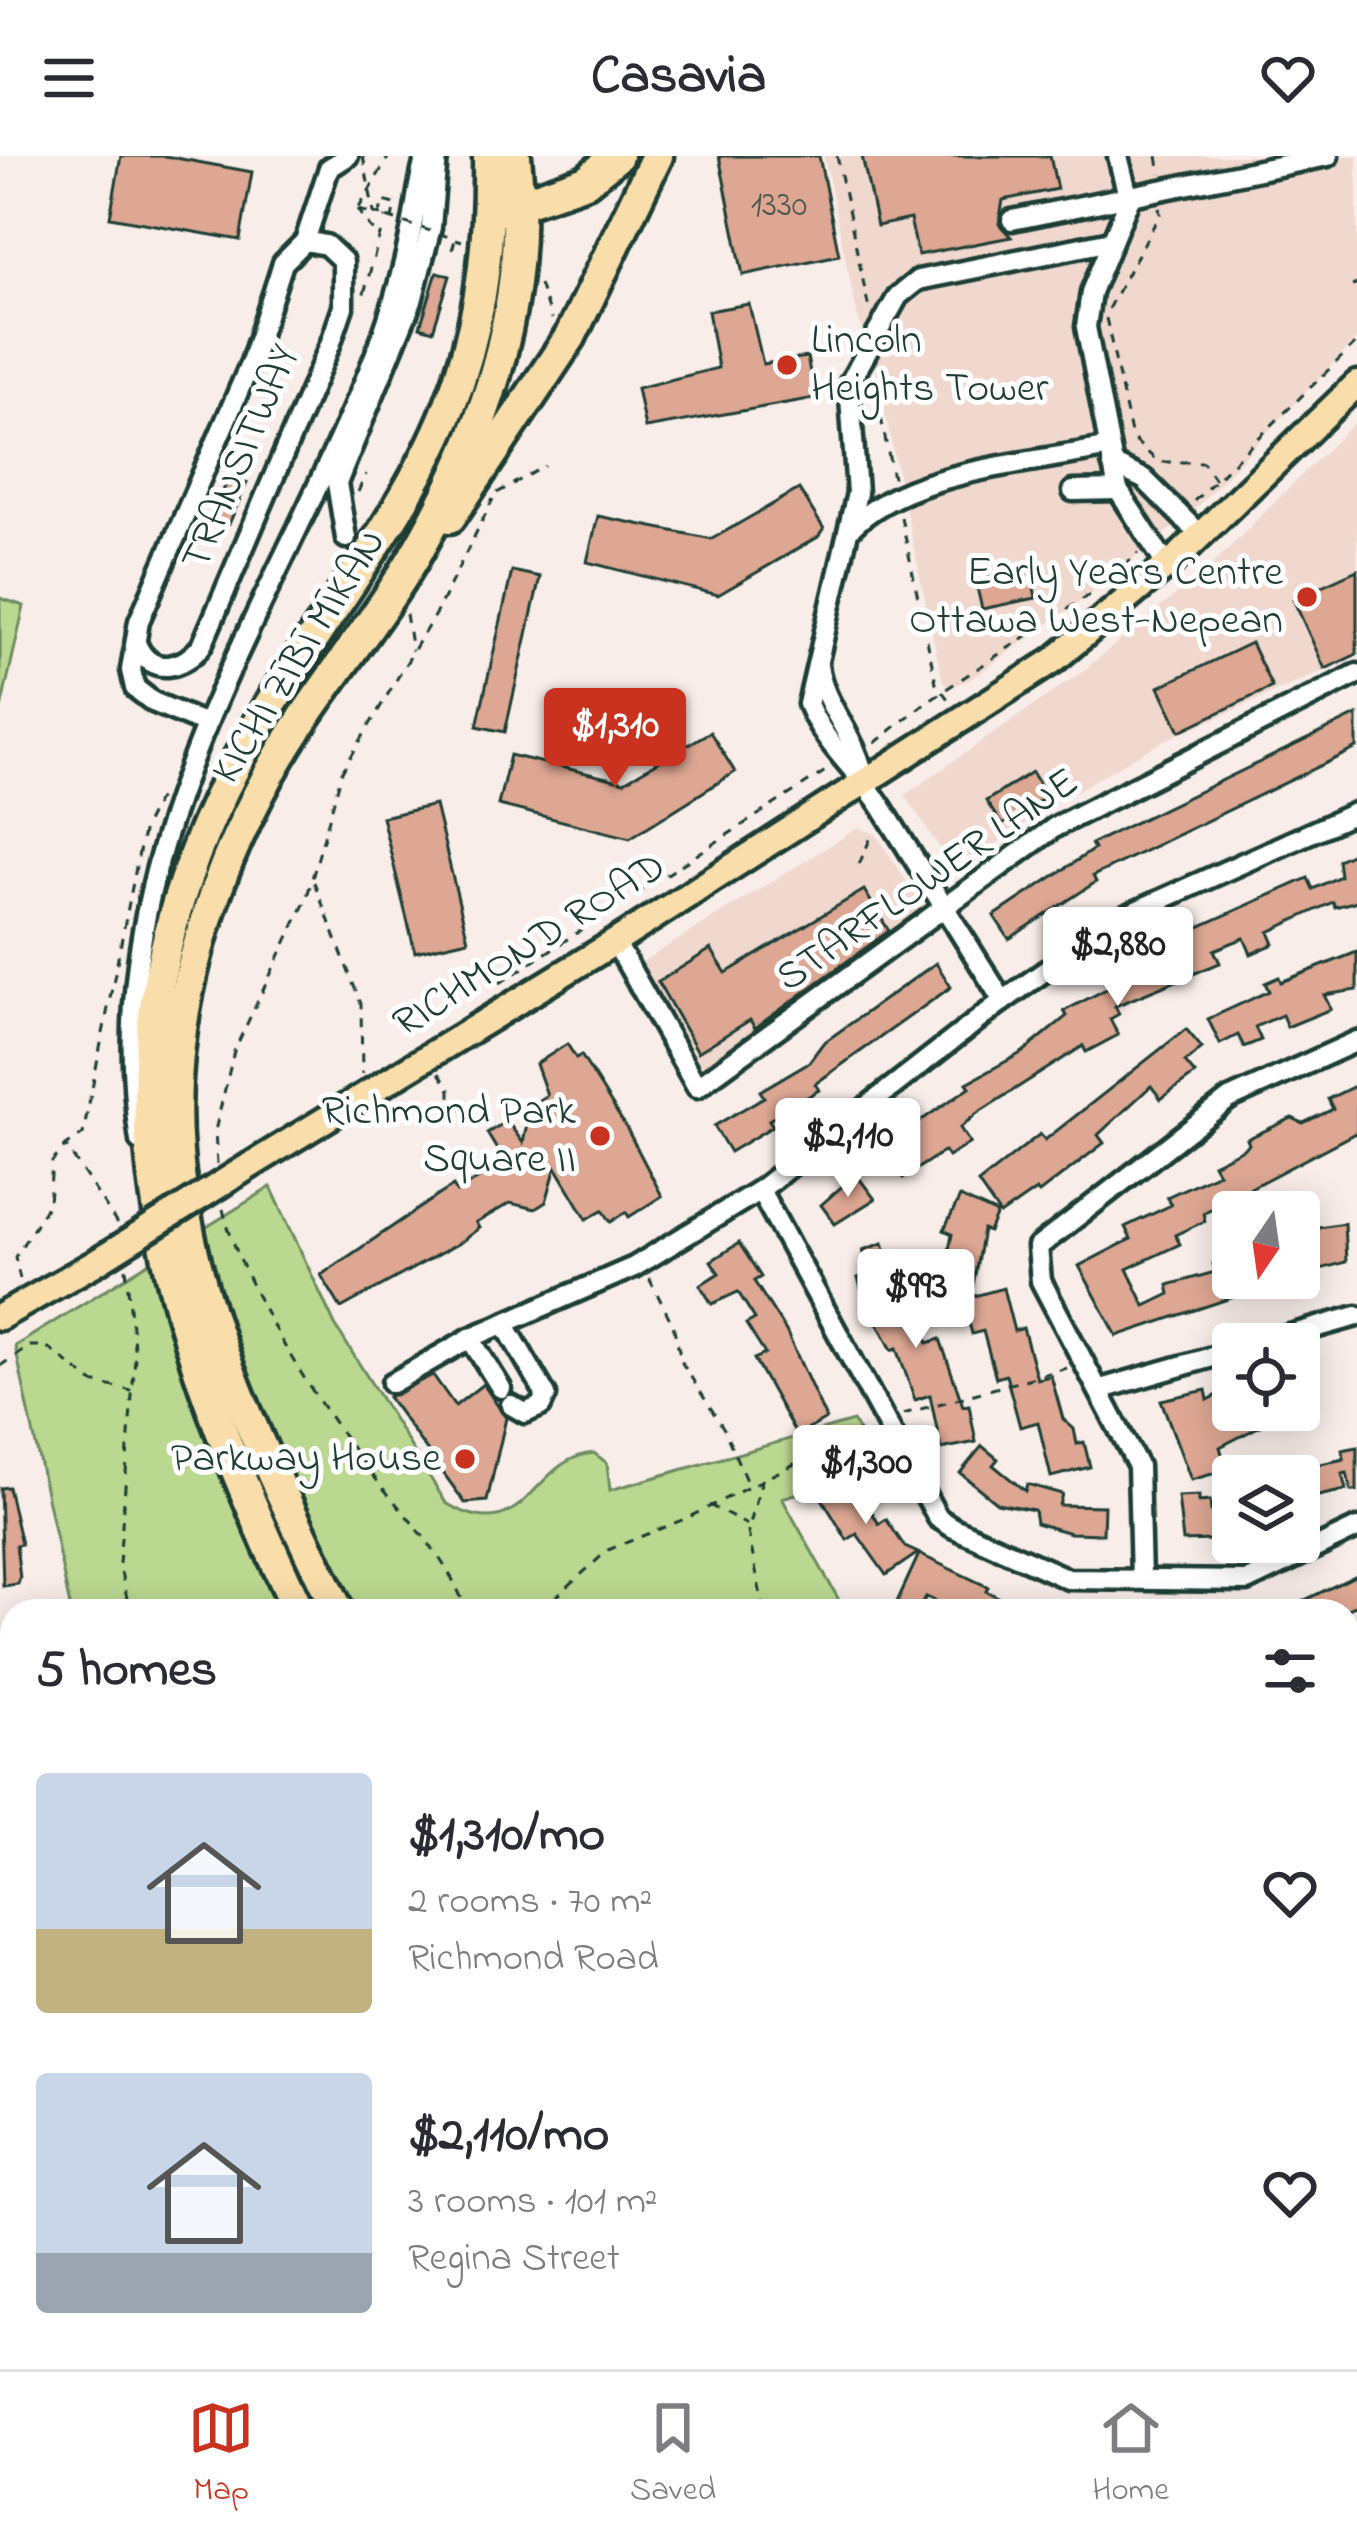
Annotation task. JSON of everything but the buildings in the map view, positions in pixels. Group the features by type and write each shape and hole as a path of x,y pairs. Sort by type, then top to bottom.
{"highway":[{"name":"KICHI ZĪBĪ MĪKAN","path":"294,1599 208,1406 159,1221 149,1128 152,1029 168,938 194,848 236,759 363,567 432,453 452,406 478,316 490,215 489,156"},
{"name":"KICHI ZĪBĪ MĪKAN","path":"332,1599 262,1451 209,1313 184,1216 175,1089 197,956 236,841 286,744 400,593 488,403 513,302 519,202 515,156"},
{"path":"490,215 586,181 617,156"},
{"path":"421,547 470,490 555,363 600,282 657,156"}],"main road":[{"name":"RICHMOND ROAD","path":"0,1317 615,941 1054,660 1167,566 1357,384"}],"street":[{"name":"TRANSITWAY","path":"203,723 153,702 135,688 131,670 143,606 251,362 283,263 304,241 329,168 348,156"},
{"name":"TRANSITWAY","path":"159,1221 134,1102 139,988 160,859 203,723 375,356 405,260 426,156"},
{"name":"TRANSITWAY","path":"346,538 337,483 412,301 431,227 437,156"},
{"path":"1118,156 1129,200 1085,320 1118,490 1167,566"},
{"path":"1012,220 1129,200 1328,156"},
{"name":"TRANSITWAY","path":"136,645 153,664 174,667 202,645 330,345 343,305 343,261 326,245 304,241"},
{"path":"1003,1000 864,782 844,766 808,704 858,480 848,392 898,296 918,280 1111,241"},
{"path":"848,531 868,509 896,493 1110,456 1136,473 1200,535"},
{"path":"1073,491 1118,490"},
{"name":"TRANSITWAY","path":"304,513 325,517 346,538 363,567 400,593"},
{"name":"STARFLOWER LANE","path":"615,941 697,1087 1055,827 1357,674"},
{"path":"392,1383 470,1338 648,1267 760,1190 1003,1000 1118,919 1357,812"},
{"path":"1141,1579 1138,1466 1041,1281 1038,1247 1229,1099 1357,1041"},
{"path":"760,1190 938,1518 954,1528 1068,1579 1247,1581 1357,1528"},
{"path":"1320,1326 1357,1316"},
{"path":"470,1338 506,1396 520,1412 532,1412 546,1395 504,1323"},
{"path":"1101,1389 1212,1357"}],"path":[{"path":"363,156 374,213 384,217"},
{"path":"358,209 388,156"},
{"path":"837,156 896,493 934,675 953,706 940,715"},
{"path":"358,209 463,241"},
{"path":"358,209 371,229 381,231 360,309 369,311"},
{"path":"1160,214 1106,317 1136,444 1158,462 1202,462 1216,481"},
{"path":"447,237 456,238"},
{"path":"452,250 456,238"},
{"path":"538,280 546,311 559,328"},
{"path":"1180,513 1357,341"},
{"path":"495,494 545,466"},
{"path":"215,1156 215,1131 234,1051 271,984 314,880 342,772 412,653 505,476"},
{"path":"884,738 1089,595 1151,542"},
{"path":"400,593 412,653"},
{"path":"500,983 817,776"},
{"path":"859,864 877,824"},
{"path":"314,880 361,1004 362,1096"},
{"path":"438,1072 451,1090 450,1100 467,1113 464,1124 469,1130"},
{"path":"21,1281 15,1257 49,1203 52,1162 66,1146"},
{"path":"224,1214 240,1259 305,1374 358,1457 444,1565 460,1599"},
{"path":"648,1267 673,1325 682,1364 724,1429 748,1486"},
{"path":"0,1366 30,1346 46,1346 92,1382 133,1391"},
{"path":"554,1599 608,1550 882,1420 1086,1363"},
{"path":"125,1599 119,1564 133,1421"},
{"path":"762,1478 749,1525 762,1599"},
{"path":"709,1505 749,1525"}],"shaded area":[{"path":"824,156 1357,156 1357,338 1193,511 1078,603 969,680 948,687 942,679 872,352 858,318"},
{"path":"1357,420 1357,656 1165,740 1051,805 956,873 905,795 1083,671 1213,564"},
{"path":"858,828 876,834 936,926 698,1100 623,974"}],"green space":[{"path":"0,598 24,606 0,713"},
{"path":"271,1187 335,1325 446,1503 473,1515 495,1517 512,1510 555,1470 594,1453 607,1463 610,1490 853,1421 880,1469 782,1498 838,1599 68,1599 15,1346"}],"place":[{"name":"Lincoln Heights Tower","path":"787,365"},
{"name":"Early Years Centre Ottawa West-Nepean","path":"1307,597"},
{"name":"Richmond Park Square II","path":"600,1136"},
{"name":"Parkway House","path":"465,1459"}]}
